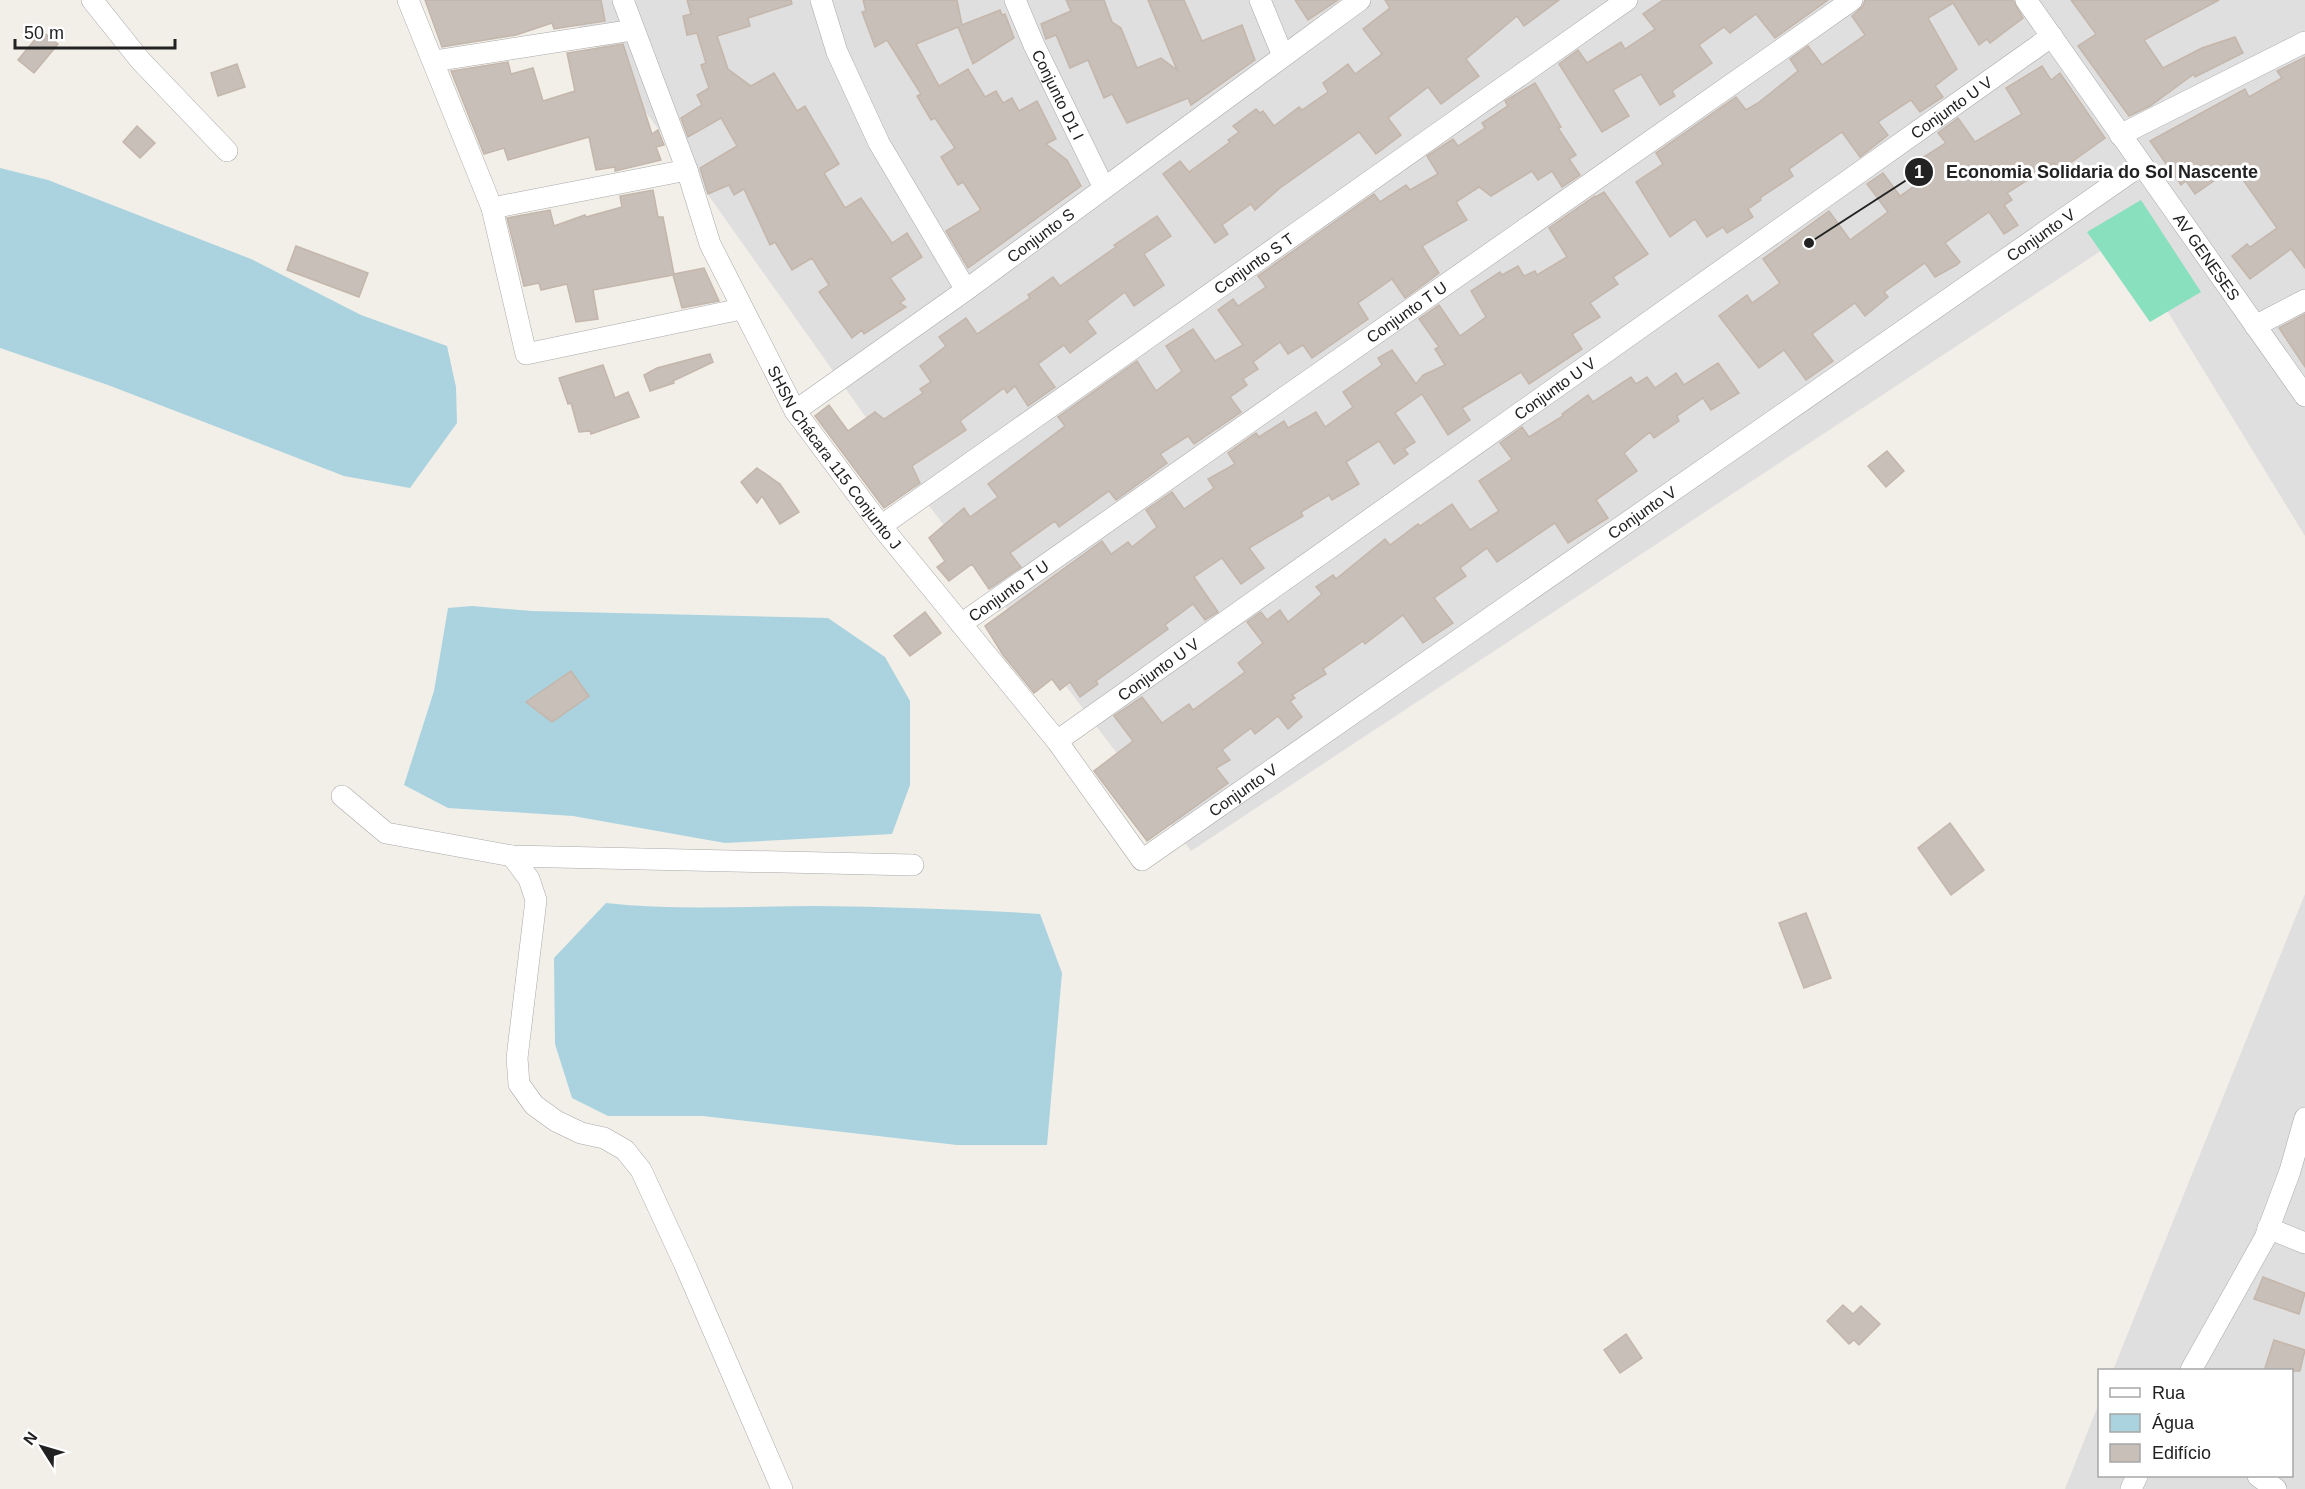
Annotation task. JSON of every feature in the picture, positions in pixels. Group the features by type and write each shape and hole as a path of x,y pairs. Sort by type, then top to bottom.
{"street":[{"path":"92,0 140,60 227,151"},
{"path":"408,0 492,208 526,354 741,309"},
{"name":"SHSN Chácara 115 Conjunto J","path":"624,0 633,30 687,170 711,244 741,309 795,411 881,526 1057,741 1142,860"},
{"path":"821,0 837,52 879,143 966,290"},
{"name":"Conjunto D1 I","path":"1016,0 1034,45 1104,188"},
{"path":"1260,0 1283,56"},
{"name":"Conjunto S","path":"795,411 966,290 1360,0"},
{"name":"Conjunto S T","path":"881,526 1627,0"},
{"name":"Conjunto T U","path":"962,624 1852,0"},
{"name":"AV GENESES","path":"2025,0 2305,396"},
{"path":"434,61 633,30"},
{"name":"Conjunto U V","path":"1057,741 2052,36"},
{"path":"2120,135 2305,42"},
{"name":"Conjunto V","path":"1142,860 2141,165"},
{"path":"492,208 687,170"},
{"path":"2255,326 2305,300"},
{"path":"342,796 386,833 512,855 914,865"},
{"path":"512,855 529,879 536,900 519,1038 519,1084 534,1105 555,1122 580,1133 604,1138 625,1149 641,1170 686,1265 782,1489"},
{"path":"2192,1369 2233,1298 2268,1228 2290,1171 2304,1124"},
{"path":"2268,1228 2305,1243"},
{"path":"2259,1477 2276,1489"}],"shaded area":[{"path":"559,0 2305,0 2305,536 2122,237 1191,851 921,495 694,175"},
{"path":"2305,894 2305,1489 2065,1489 2098,1406 2098,1477 2293,1477 2293,1369 2113,1369"}],"green space":[{"path":"2141,200 2201,292 2150,322 2087,232"}],"water":[{"path":"0,168 48,180 251,259 361,315 447,346 456,387 457,423 410,488 344,476 108,385 0,348"},
{"path":"472,606 532,611 828,618 885,657 910,701 910,785 892,834 725,843 573,816 448,808 404,785 434,691 448,608"},
{"path":"606,903 685,907 900,908 1040,914 1062,973 1047,1145 957,1145 703,1116 608,1116 572,1098 555,1044 554,958"}],"building":[{"path":"425,0 601,0 605,21 554,29 552,23 516,35 442,47"},
{"path":"687,0 791,0 792,4 748,18 750,26 717,36 728,69 751,86 774,73 797,111 805,106 839,164 824,173 845,208 861,198 892,243 907,233 922,257 890,278 905,299 900,303 906,307 864,334 862,330 852,338 819,292 829,285 812,258 792,270 775,242 770,245 744,189 734,195 729,185 708,194 700,168 737,146 721,118 688,137 681,118 702,105 697,95 709,88 701,65 706,63 697,33 687,35 683,16 691,14"},
{"path":"863,0 957,0 962,25 1000,10 1002,15 1005,14 1014,38 973,64 958,27 916,44 939,86 968,69 985,97 996,91 1003,103 1012,98 1019,111 1037,101 1056,139 1046,144 1067,160 1081,186 968,268 946,231 981,210 963,182 958,185 941,157 955,148 935,118 931,120 917,96 921,94 887,40 875,47 862,12 866,11"},
{"path":"1066,0 1104,0 1112,22 1121,28 1137,68 1161,58 1177,70 1148,0 1184,0 1202,41 1242,25 1255,60 1191,105 1188,98 1127,123 1112,94 1104,98 1088,60 1070,68 1056,35 1046,39 1041,24 1071,11"},
{"path":"1295,0 1338,0 1308,20"},
{"path":"1385,0 1559,0 1524,26 1517,16 1466,59 1479,76 1441,104 1428,87 1388,118 1401,135 1376,154 1359,132 1280,188 1255,210 1251,204 1222,225 1228,234 1215,243 1163,174 1180,161 1189,172 1230,142 1228,140 1239,132 1233,126 1256,109 1260,113 1263,111 1274,126 1299,107 1302,110 1328,92 1323,83 1348,64 1355,74 1382,54 1363,29 1390,8"},
{"path":"1663,0 1828,0 1775,38 1756,14 1730,33 1724,27 1699,45 1712,63 1672,91 1675,96 1660,105 1641,74 1613,90 1629,116 1602,132 1559,64 1578,50 1587,63 1621,42 1625,49 1655,29 1643,14"},
{"path":"1865,0 2013,0 2023,18 1990,43 1987,39 1979,45 1953,3 1928,18 1957,69 1935,86 1943,97 1920,112 1911,100 1878,122 1888,135 1860,157 1842,132 1789,169 1793,176 1760,198 1761,200 1748,209 1753,217 1727,233 1723,227 1707,237 1695,219 1670,237 1636,182 1663,164 1656,153 1736,97 1746,110 1758,103 1798,71 1790,59 1808,46 1822,65 1865,35 1852,16 1863,6"},
{"path":"2071,0 2219,0 2144,40 2163,68 2202,48 2235,37 2243,53 2195,77 2194,74 2150,106 2129,116 2078,46 2096,34"},
{"path":"42,31 58,44 34,73 18,60"},
{"path":"623,44 652,134 658,130 664,145 656,147 661,160 615,171 615,167 596,170 589,137 508,160 504,148 484,154 451,71 508,62 511,74 533,68 543,101 575,91 567,53"},
{"path":"2305,57 2305,268 2291,249 2250,279 2232,256 2247,244 2250,247 2277,228 2234,167 2195,194 2186,181 2181,185 2150,141 2245,89 2249,97 2282,78 2277,71"},
{"path":"237,64 245,87 218,96 211,73"},
{"path":"2042,66 2051,80 2060,73 2105,138 2059,171 2054,163 2007,193 2012,200 2004,205 2018,225 2004,234 1989,212 1945,243 1960,262 1957,265 1935,277 1925,263 1884,292 1888,297 1865,316 1855,303 1812,334 1833,361 1806,380 1784,350 1759,368 1719,316 1747,295 1752,303 1780,283 1763,259 1829,211 1850,240 1888,212 1867,184 1883,173 1900,196 1930,175 1919,160 1946,143 1938,133 1958,118 1975,142 2022,114 2006,88"},
{"path":"1535,83 1561,127 1558,128 1576,155 1569,159 1580,175 1562,187 1552,171 1538,180 1532,171 1491,196 1479,187 1456,202 1467,220 1422,246 1439,273 1405,298 1392,279 1358,303 1368,319 1312,358 1303,345 1288,354 1280,342 1253,362 1258,369 1243,379 1247,385 1230,397 1241,412 1194,444 1188,436 1160,454 1167,463 1116,500 1109,491 1059,527 1055,521 1010,553 1021,567 989,589 972,564 949,581 937,567 945,561 929,538 964,508 970,517 998,497 988,484 1065,426 1058,417 1137,361 1156,391 1182,371 1166,346 1193,329 1215,361 1243,345 1218,310 1233,299 1238,306 1266,287 1258,276 1374,194 1380,202 1406,185 1410,190 1438,174 1427,156 1453,139 1458,146 1485,128 1482,123 1508,106 1505,101"},
{"path":"137,126 155,143 140,158 123,142"},
{"path":"653,190 658,217 663,217 674,274 704,268 719,301 682,308 673,275 593,290 598,319 576,322 567,284 541,290 539,283 524,286 507,218 550,210 554,226 585,215 586,217 622,207 620,196"},
{"path":"1604,192 1648,254 1613,277 1618,284 1590,303 1600,317 1572,334 1582,349 1529,384 1521,372 1462,408 1470,420 1448,435 1422,394 1395,413 1415,442 1404,449 1408,454 1394,464 1379,441 1346,462 1359,484 1332,500 1329,495 1301,512 1303,516 1249,548 1264,568 1241,584 1222,558 1194,577 1218,612 1205,620 1193,604 1165,625 1168,629 1096,681 1098,684 1080,697 1070,682 1060,690 1052,679 1034,693 1003,655 985,626 1102,541 1111,554 1128,542 1132,547 1157,527 1146,510 1172,492 1184,509 1214,488 1208,479 1235,464 1228,453 1256,433 1259,437 1284,421 1288,428 1316,412 1325,427 1353,407 1343,392 1382,365 1378,358 1392,350 1416,384 1423,375 1445,365 1435,349 1439,347 1419,319 1439,305 1460,336 1486,317 1471,291 1500,272 1502,275 1518,266 1524,276 1535,271 1537,275 1567,257 1549,228"},
{"path":"1157,216 1171,236 1144,254 1164,285 1134,306 1125,292 1087,321 1096,333 1070,353 1064,345 1038,364 1055,387 1028,406 1015,386 1007,393 1004,388 960,421 966,430 912,466 920,483 884,508 815,416 829,405 848,431 875,412 884,419 923,393 920,389 931,382 920,366 946,346 939,337 966,318 977,334 1030,298 1028,295 1053,277 1060,286"},
{"path":"296,246 368,273 359,297 287,270"},
{"path":"2305,314 2305,367 2279,328"},
{"path":"710,354 713,362 673,381 674,383 650,391 644,375 657,368"},
{"path":"1718,363 1739,393 1711,410 1703,398 1677,416 1679,421 1654,438 1650,432 1624,453 1637,471 1596,500 1608,518 1568,543 1555,523 1497,562 1487,548 1460,568 1466,576 1434,598 1453,623 1423,643 1403,615 1365,644 1363,641 1323,669 1326,674 1292,695 1295,698 1290,701 1302,717 1288,729 1278,716 1255,734 1251,728 1222,750 1230,760 1216,768 1228,783 1147,841 1094,771 1133,741 1114,716 1142,697 1162,723 1189,704 1193,710 1245,672 1238,663 1263,643 1247,622 1261,612 1267,620 1280,610 1288,622 1322,594 1316,587 1333,575 1336,579 1385,539 1390,545 1418,524 1420,526 1452,504 1470,530 1499,511 1479,481 1512,459 1500,443 1522,427 1529,437 1563,416 1562,414 1588,395 1593,402 1631,377 1636,384 1647,377 1655,388 1676,373 1684,385"},
{"path":"603,365 615,398 628,392 639,417 591,434 590,431 579,432 571,403 568,404 559,378"},
{"path":"1887,451 1904,471 1886,487 1868,466"},
{"path":"757,468 780,484 799,512 780,524 762,496 757,503 741,482"},
{"path":"925,612 941,633 910,656 894,636"},
{"path":"571,671 589,696 552,722 526,702"},
{"path":"1950,823 1984,870 1951,895 1918,848"},
{"path":"1806,913 1831,978 1804,988 1779,923"},
{"path":"2263,1277 2305,1293 2299,1314 2254,1299"},
{"path":"1843,1305 1853,1314 1861,1306 1880,1324 1859,1345 1854,1340 1849,1344 1827,1321"},
{"path":"1626,1334 1642,1358 1620,1373 1604,1350"},
{"path":"2274,1340 2305,1350 2300,1371 2265,1369"}],"place":[{"name":"Economia Solidaria do Sol Nascente","path":"1809,243"}]}
